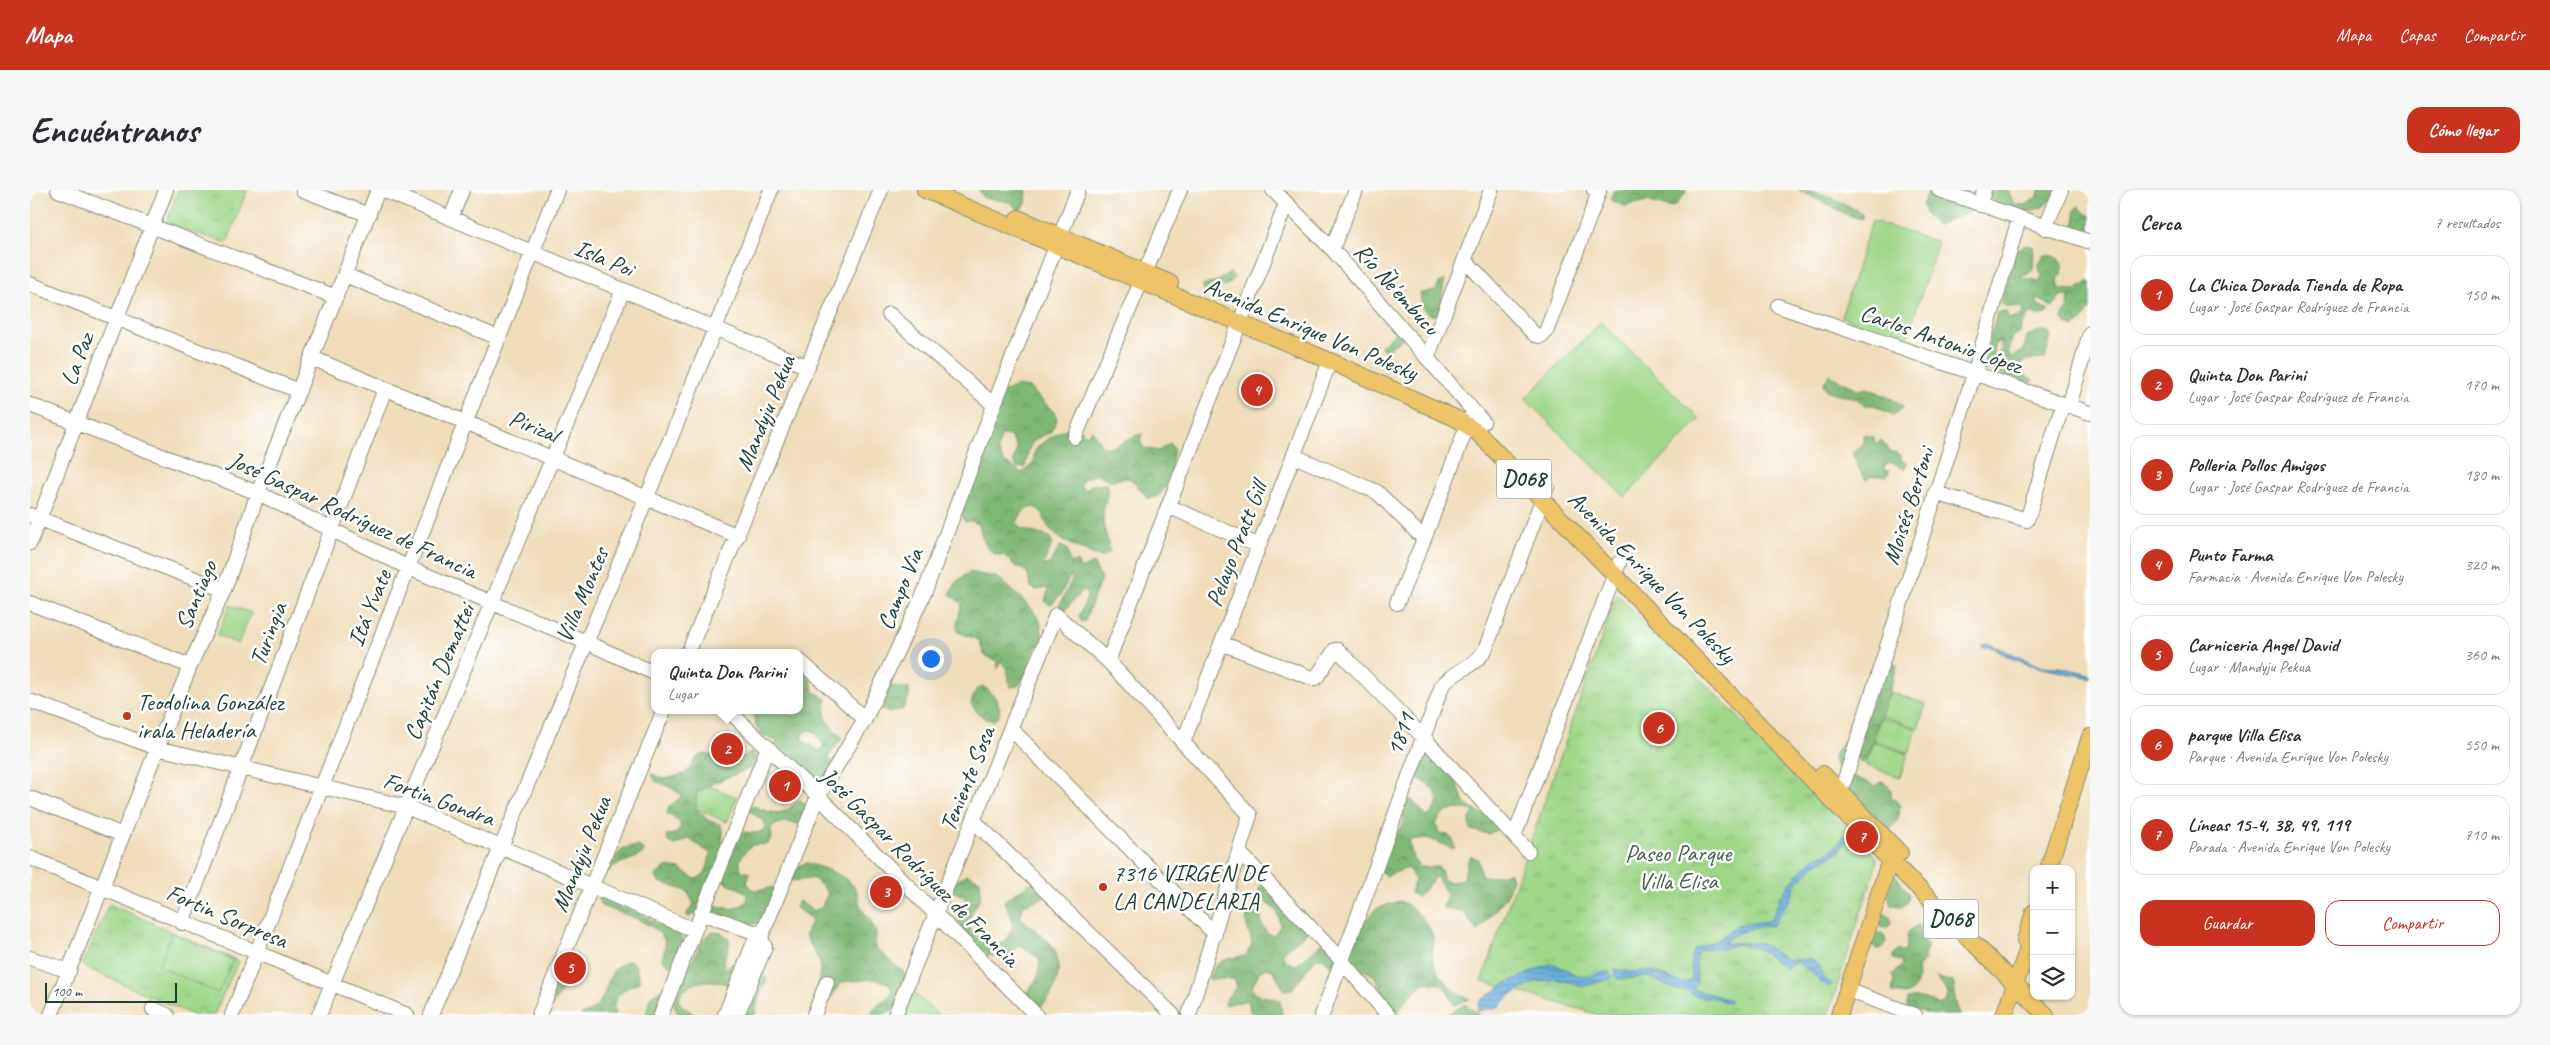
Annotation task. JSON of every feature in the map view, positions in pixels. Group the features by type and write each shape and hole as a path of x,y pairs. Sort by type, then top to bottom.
{"main road":[{"name":"Avenida Enrique Von Polesky","path":"925,190 1144,277 1474,421 1892,853 2016,976 2046,1015"},
{"name":"Avenida Enrique Von Polesky","path":"952,190 1057,241"},
{"name":"Avenida Enrique Von Polesky","path":"1241,318 1330,361 1474,421"},
{"path":"2049,865 2090,737"},
{"path":"2056,865 2090,765"},
{"path":"1839,1015 1892,853"},
{"path":"2004,1015 2030,926"},
{"path":"2016,976 2030,942"},
{"name":"Avenida Enrique Von Polesky","path":"2016,976 2030,985"},
{"path":"2046,1000 2059,1015"}],"street":[{"path":"58,190 336,297"},
{"name":"La Paz","path":"30,543 35,517 77,423 166,190"},
{"path":"303,190 369,215"},
{"name":"Santiago","path":"51,1015 190,666 224,590 258,493 378,190"},
{"name":"Isla Poi","path":"383,190 808,367"},
{"path":"451,218 462,190"},
{"name":"Itá Yvate","path":"232,1015 557,190"},
{"name":"Villa Montes","path":"431,1015 647,497 771,190"},
{"name":"Mandyju Pekua","path":"690,649 881,190"},
{"name":"Campo Via","path":"725,1015 754,942 761,936 818,796 864,719 896,657 925,591 994,405 1078,190"},
{"path":"1075,437 1180,190"},
{"name":"Río Ñe'embucu","path":"1273,190 1332,249 1428,356 1474,421"},
{"path":"1332,249 1356,190"},
{"path":"1428,356 1491,190"},
{"path":"1465,260 1535,334 1541,336 1546,332 1599,192 1594,190"},
{"path":"1939,190 2090,242"},
{"path":"1980,205 1984,190"},
{"path":"2045,228 2061,190"},
{"path":"1189,1015 1240,853 1250,815 1108,661 1286,204"},
{"name":"Moisés Bertoni","path":"1839,798 1974,374 2019,219"},
{"path":"345,275 500,338"},
{"path":"30,284 299,391"},
{"name":"Capitán Demattei","path":"319,1015 623,290"},
{"name":"Carlos Antonio López","path":"1778,306 2090,413"},
{"path":"889,314 994,405"},
{"path":"1935,493 2027,520 2090,333"},
{"name":"Pirizal","path":"312,358 738,536"},
{"name":"Pelayo Pratt Gill","path":"1183,743 1330,361"},
{"name":"Turingia","path":"182,923 385,389"},
{"name":"José Gaspar Rodríguez de Francia","path":"30,405 258,493 408,568 586,642 651,672"},
{"path":"1397,603 1474,421"},
{"path":"1294,456 1377,492 1424,539"},
{"name":"1811","path":"1322,1015 1442,686 1447,680 1470,667 1485,650 1545,493"},
{"path":"1168,506 1260,546"},
{"path":"35,517 224,590"},
{"path":"1515,834 1617,569"},
{"path":"30,604 190,666"},
{"name":"Teniente Sosa","path":"895,1015 1056,615 1108,661"},
{"path":"1221,643 1312,678 1316,678 1335,650 1338,650 1515,834 1528,851"},
{"path":"803,664 864,719"},
{"name":"Fortin Gondra","path":"30,701 157,748 407,806 694,930"},
{"name":"Mandyju Pekua","path":"539,1015 662,714"},
{"name":"José Gaspar Rodríguez de Francia","path":"732,714 818,796 1036,1015"},
{"path":"1013,724 1216,928"},
{"path":"666,1014 694,930 768,747"},
{"path":"30,798 123,835"},
{"path":"974,821 1173,1015"},
{"path":"1240,853 1341,960 1388,1015"},
{"name":"Fortin Sorpresa","path":"30,858 406,1015"},
{"path":"701,913 761,936"},
{"name":"Campo Via","path":"737,1015 765,947 761,936"},
{"path":"30,958 69,971"},
{"path":"814,1015 827,982"},
{"path":"1847,990 1915,1015"},
{"path":"153,1009 167,1015"}],"green space":[{"path":"178,190 247,190 227,243 166,224"},
{"path":"979,190 1027,190 1026,204 1021,210 1018,210 1010,202 984,198"},
{"path":"1614,190 1688,190 1675,206 1668,207 1647,201 1625,206 1610,200"},
{"path":"1799,190 1816,192 1832,198 1862,213 1862,219 1848,215"},
{"path":"1929,190 1966,190 1971,200 1984,190 2008,190 2014,204 2026,205 2038,196 2039,190 2060,190 2057,196 2042,207 2008,219 1975,210 1937,225 1926,215 1922,205"},
{"path":"2079,206 2086,214 2090,215 2090,242 2073,228 2076,218 2074,210"},
{"path":"1872,221 1938,242 1907,338 1841,317"},
{"path":"2027,245 2034,247 2033,269 2021,278 2040,281 2042,275 2039,264 2045,255 2048,255 2059,259 2063,264 2064,267 2058,280 2060,289 2076,290 2090,281 2090,310 2087,311 2084,319 2079,324 2074,327 2066,324 2062,318 2068,307 2069,296 2059,296 2057,303 2052,307 2037,298 2038,305 2049,310 2047,314 2037,316 2031,312 2021,326 2020,333 2011,338 2008,353 2012,358 2024,350 2027,336 2041,331 2049,333 2051,336 2045,359 2026,360 2021,365 2021,372 2033,380 2028,386 1997,373 1996,358 2002,348 1999,341 1994,346 1991,368 1985,372 1981,370 1997,313 2005,311 2011,319 2019,317 2024,312 2020,306 2009,307 2000,303 2017,249"},
{"path":"1230,273 1234,278 1229,284 1208,294 1204,290 1203,285 1217,281"},
{"path":"1445,280 1439,311 1436,315 1431,315 1422,308 1420,293 1436,291 1439,283"},
{"path":"1601,322 1700,419 1625,497 1525,399"},
{"path":"1400,328 1402,339 1385,351 1381,346"},
{"path":"1829,375 1860,390 1867,388 1886,396 1901,404 1903,406 1902,409 1893,415 1874,405 1864,405 1856,398 1827,391 1823,384"},
{"path":"1015,386 1030,388 1055,413 1057,420 1050,433 1038,438 1031,444 1025,467 1017,468 1013,462 1017,448 1010,436 1002,435 997,449 1004,462 1022,473 1033,464 1035,451 1040,445 1061,431 1076,425 1086,435 1092,430 1103,447 1114,447 1142,434 1140,441 1144,448 1158,451 1170,443 1174,450 1168,480 1161,493 1156,497 1148,499 1134,481 1127,478 1110,480 1097,474 1083,479 1080,486 1086,490 1091,485 1106,484 1107,492 1103,521 1110,552 1103,557 1058,537 1047,525 1038,509 1027,509 1021,515 1017,523 1021,529 1050,537 1052,544 1043,565 1050,564 1060,546 1067,549 1070,563 1077,562 1081,569 1093,563 1101,578 1085,621 1081,621 1079,615 1087,598 1086,591 1082,591 1064,611 1057,610 1073,578 1070,576 1060,596 1052,604 1048,604 1045,601 1047,588 1036,590 1031,587 1027,572 1014,565 1004,555 998,555 989,550 979,525 972,521 965,522 959,509 1002,393"},
{"path":"1864,435 1874,437 1875,444 1881,440 1890,453 1895,452 1901,455 1901,460 1907,463 1905,468 1899,467 1896,463 1888,463 1884,467 1885,471 1890,470 1887,476 1873,476 1866,480 1852,454 1864,443"},
{"path":"969,572 999,578 1032,609 1040,621 1043,636 1041,643 1035,648 1027,674 1018,686 1010,687 1008,672 1001,660 998,669 997,661 984,655 979,640 958,632 957,624 962,604 950,594 957,581"},
{"name":"Paseo Parque Villa Elisa","path":"1617,594 1876,857 1877,862 1828,1015 1600,1015 1482,981"},
{"path":"230,605 251,613 238,644 217,635"},
{"path":"1891,662 1897,666 1882,715 1875,729 1874,740 1864,762 1861,763 1857,757 1845,766 1837,767 1834,759 1835,752 1846,741 1854,746 1888,664"},
{"path":"804,672 810,678 814,692 827,699 825,705 826,716 830,725 842,738 828,757 838,768 820,786 795,761 781,754 776,741 760,732 752,714 795,716 803,714","holes":["810,730 816,733 824,746 819,751 803,740 802,733"]},
{"path":"886,685 909,689 909,696 903,709 888,713 877,704"},
{"path":"982,686 998,702 999,712 993,721 980,715 971,703 976,690"},
{"path":"1890,692 1926,704 1918,728 1881,715"},
{"path":"1881,717 1917,729 1909,753 1873,740"},
{"path":"1873,742 1908,754 1900,777 1865,765"},
{"path":"753,752 755,759 751,768 713,783 696,794 696,810 708,820 720,824 723,831 722,853 741,832 757,833 764,830 765,822 747,809 753,806 778,813 787,810 799,800 806,804 804,819 798,824 787,822 777,824 771,829 772,837 768,844 752,845 740,860 742,871 750,873 747,882 751,889 760,890 780,887 774,905 765,920 755,924 741,922 714,912 714,905 733,909 747,902 747,894 726,883 717,867 705,885 697,913 689,917 686,915 694,904 687,891 659,882 655,876 666,867 680,869 695,879 703,875 707,869 710,853 689,839 675,845 668,842 666,835 674,834 680,830 680,822 667,814 669,807 682,796 672,788 655,781 652,774 665,779 684,774 689,770 697,757 705,754 734,761"},
{"path":"1429,758 1437,759 1454,777 1466,805 1497,822 1496,830 1489,834 1471,830 1469,822 1474,811 1452,810 1443,814 1436,824 1439,833 1448,835 1454,841 1454,849 1427,838 1409,840 1413,859 1420,867 1438,867 1442,872 1443,880 1449,882 1454,882 1464,877 1467,863 1471,856 1478,859 1481,875 1488,878 1509,872 1512,879 1506,897 1478,931 1462,911 1443,908 1447,894 1436,876 1418,897 1410,893 1415,880 1408,868 1386,876 1380,871 1386,848 1402,825 1405,800 1412,800 1427,817 1437,805 1436,794 1433,789 1416,777 1418,769"},
{"path":"1853,776 1876,786 1883,781 1891,789 1891,796 1899,804 1899,812 1896,823 1887,831 1849,795"},
{"path":"694,780 737,797 727,822 684,804"},
{"path":"638,846 645,851 641,855 616,865 607,872 604,869 624,848"},
{"path":"807,863 842,877 857,892 860,905 875,930 875,946 906,975 894,1009 881,1015 873,1015 872,1010 890,996 892,990 889,983 874,979 842,982 823,1009 819,985 820,962 805,935 812,920 795,907 799,901 813,911 821,908 828,893 814,879 791,880 800,865"},
{"path":"966,874 980,880 981,889 980,896 967,926 974,935 987,943 1003,943 1010,932 1013,923 1004,901 1030,883 1046,897 1023,905 1020,917 1047,940 1057,957 1058,975 1056,985 1047,1001 1040,1007 1033,1010 1022,999 1038,977 1040,959 1020,945 1007,956 978,955 968,942 958,919 966,897 952,891 954,884"},
{"path":"1895,874 1909,894 1908,902 1902,907 1891,904 1889,901 1890,884"},
{"path":"1265,885 1291,919 1302,910 1312,925 1282,953 1286,960 1297,965 1326,939 1335,958 1332,967 1323,959 1315,959 1292,989 1284,990 1273,970 1266,968 1259,972 1252,987 1255,994 1280,1000 1282,1015 1251,1015 1248,1000 1225,1005 1227,998 1237,986 1234,979 1209,979 1218,964 1234,957 1246,956 1252,944 1246,921 1253,909 1260,909 1261,922 1269,934 1273,936 1281,925 1277,911 1259,897 1259,888"},
{"path":"605,897 618,907 640,913 658,925 681,935 683,944 670,966 662,959 665,943 662,936 656,930 638,920 601,906 598,899"},
{"path":"1399,901 1415,910 1428,926 1433,937 1433,961 1443,979 1458,993 1470,999 1454,1005 1447,990 1441,984 1425,982 1413,992 1395,1015 1378,1015 1382,998 1382,990 1379,983 1369,973 1351,969 1345,964 1355,934 1376,909"},
{"path":"109,904 238,961 214,1015 193,1015 82,966"},
{"path":"1884,914 1889,916 1891,921 1889,926 1884,928 1879,926 1877,921 1879,916"},
{"path":"1917,925 1922,929 1920,940 1928,946 1924,956 1925,960 1917,969 1917,983 1907,995 1892,993 1894,979 1892,975 1902,965 1900,961 1893,959 1893,955 1899,950 1905,952 1908,932"},
{"path":"713,932 722,933 729,939 729,947 723,963 725,969 731,964 740,962 732,987 717,981 694,984 682,993 678,1000 681,1005 695,1015 679,1015 674,1006 673,991 675,985 693,959 702,941"},
{"path":"172,933 233,960 218,993 158,966"},
{"path":"1878,933 1884,935 1886,941 1884,947 1878,949 1872,947 1870,941 1872,935"},
{"path":"630,960 635,965 640,982 624,990 616,998 614,1003 615,1015 581,1015 596,1007 615,969"},
{"path":"567,970 571,976 546,1015 559,971"},
{"path":"761,973 767,979 758,999 755,1015 741,1015"},
{"path":"1936,977 1953,982 1958,1010 1961,1015 1933,1015 1907,1007 1907,999 1912,998 1923,999 1938,1005 1945,1001 1948,993"},
{"path":"662,989 655,1015 646,1015 650,997"},
{"path":"913,992 938,1015 903,1015"},
{"path":"1465,1004 1479,1015 1446,1015"}],"water":[{"path":"1987,643 2041,666 2060,667 2090,674 2090,678 2040,668 2021,662 1994,649 1983,648 1982,645"},
{"path":"1845,835 1847,838 1839,852 1819,862 1798,881 1789,901 1773,925 1740,932 1723,943 1761,943 1787,960 1810,959 1820,966 1823,979 1832,984 1830,987 1819,981 1812,972 1797,962 1785,969 1759,949 1737,944 1722,949 1712,947 1699,951 1696,959 1697,984 1693,989 1730,1000 1729,1004 1715,998 1694,996 1688,991 1676,990 1649,977 1618,979 1614,969 1633,972 1647,970 1682,983 1692,981 1691,958 1695,949 1719,939 1737,925 1768,921 1773,916 1780,897 1797,875 1814,858 1833,850"},
{"path":"1549,964 1557,965 1582,976 1609,971 1611,979 1585,986 1557,979 1535,982 1511,995 1499,1007 1477,1011 1480,1001 1505,984"}],"waterway":[{"path":"1608,976 1620,975"}],"place":[{"name":"Punto Farma","path":"1257,390"},
{"name":"Teodolina González irala Heladería","path":"127,716"},
{"name":"parque Villa Elisa","path":"1659,728"},
{"name":"Quinta Don Parini","path":"727,749"},
{"name":"La Chica Dorada Tienda de Ropa","path":"785,786"},
{"name":"Líneas 15-4, 38, 49, 119","path":"1862,837"},
{"name":"7316 VIRGEN DE LA CANDELARIA","path":"1103,887"},
{"name":"Polleria Pollos Amigos","path":"886,892"},
{"name":"Carniceria Angel David","path":"570,968"}]}
